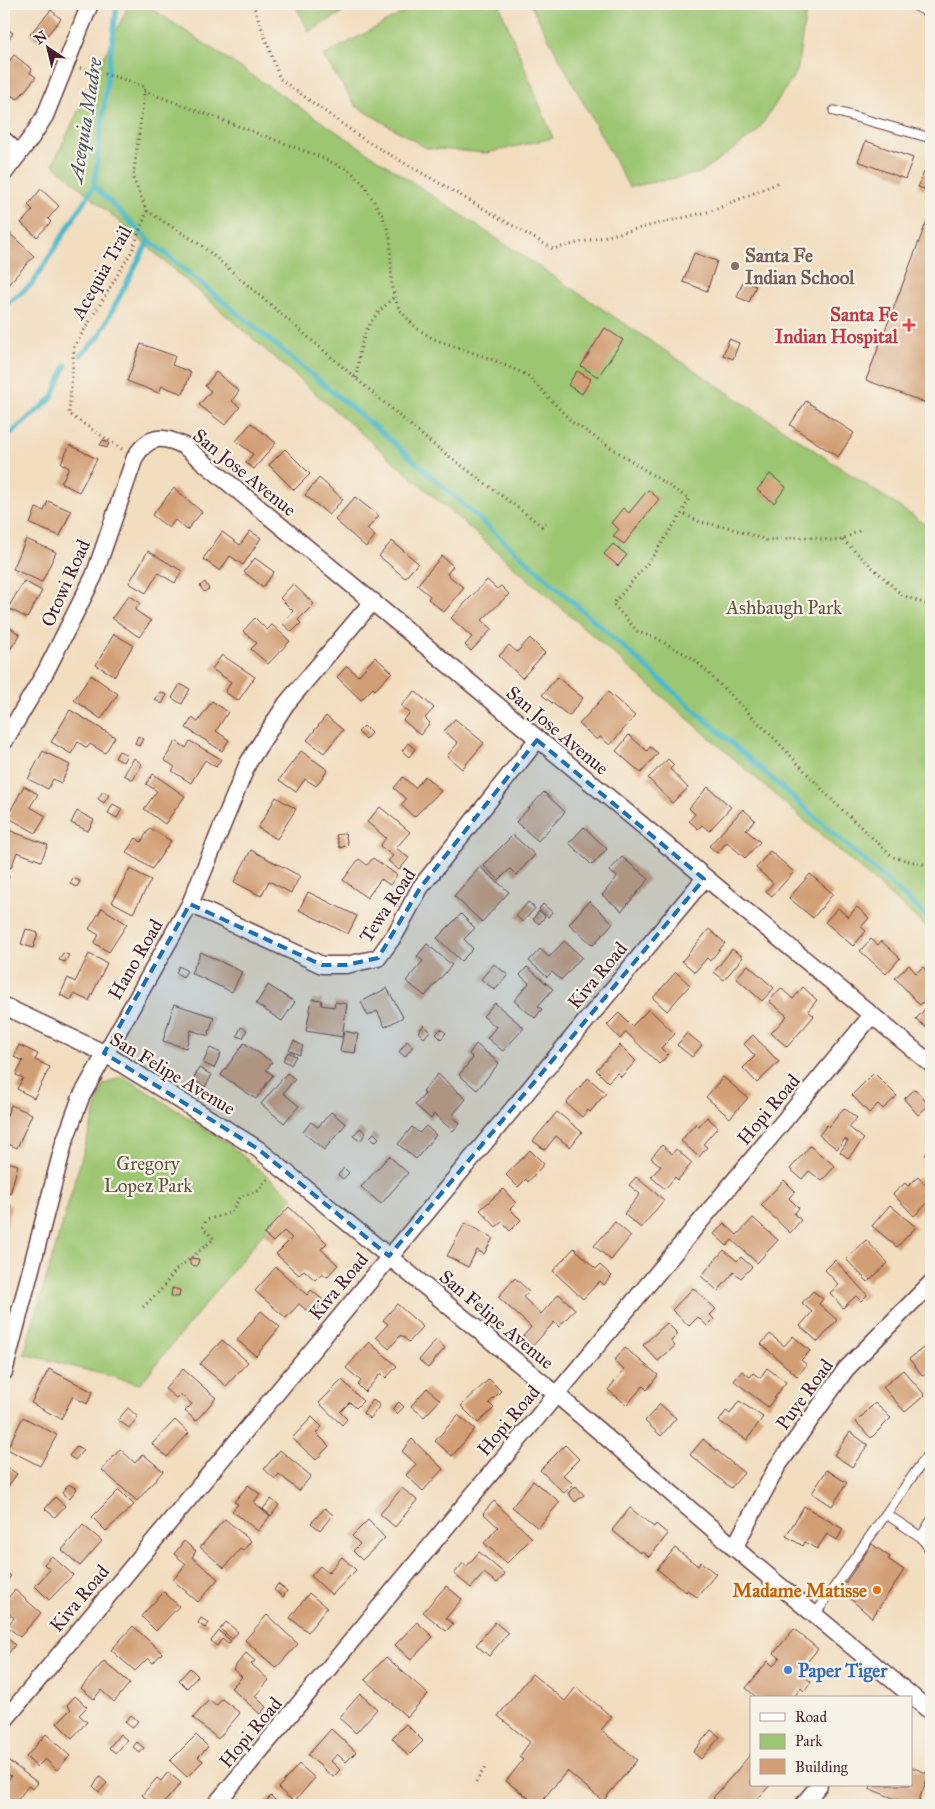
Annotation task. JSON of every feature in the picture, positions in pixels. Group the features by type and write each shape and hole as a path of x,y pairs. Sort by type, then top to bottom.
{"street":[{"path":"4,173 20,154 45,116 90,4"},
{"path":"4,140 20,154"},
{"name":"San Jose Avenue","path":"154,440 169,439 184,446 373,601 704,879 931,1064"},
{"name":"Otowi Road","path":"4,742 50,662 94,576 136,457 144,444 154,440"},
{"name":"Hano Road","path":"4,1372 68,1128 81,1097 104,1053 190,904 248,763 286,704 373,601"},
{"name":"Tewa Road","path":"190,904 322,965 346,965 378,958 396,933 420,888 537,740"},
{"name":"Kiva Road","path":"4,1721 704,879"},
{"name":"San Felipe Avenue","path":"4,1006 104,1053 258,1149 556,1394 814,1616 898,1692"},
{"name":"Hopi Road","path":"215,1805 872,1015"},
{"name":"Puye Road","path":"734,1548 777,1467 846,1369 931,1283"},
{"name":"San Felipe Avenue","path":"912,1700 931,1712"},
{"path":"803,1805 818,1786"}],"lane":[{"path":"917,5 931,14"},
{"path":"834,111 931,138"},
{"path":"814,1616 931,1450"},
{"path":"886,1514 920,1537 931,1551"},
{"path":"920,1537 931,1521"}],"path":[{"path":"253,4 280,79 363,139 553,249 711,211 778,183"},
{"path":"95,71 145,87 144,91 318,156 350,171 364,183 382,215 390,236 392,288 399,309 416,328 434,339 491,359 527,375 572,422 690,499 651,558 613,604 638,632 656,638 694,659 775,739 835,803 894,857 931,866"},
{"name":"Acequia Trail","path":"136,457 68,414 74,347 136,242 147,212 133,178 144,91"},
{"path":"147,212 201,245 430,442 542,526 548,520"},
{"path":"356,378 359,350 366,328 380,310 395,296"},
{"path":"682,513 700,522 728,527 766,540 805,537 839,541 859,531"},
{"path":"843,540 902,595 931,606"},
{"path":"143,1307 161,1290 176,1270 214,1239 203,1228 206,1220 230,1213 241,1196 258,1191 273,1174"},
{"path":"476,1782 485,1768"}],"highlighted area":[{"path":"537,740 704,879 389,1256 258,1149 104,1053 190,904 322,965 346,965 378,958 420,888"}],"green space":[{"name":"Ashbaugh Park","path":"129,4 145,4 931,528 931,931 53,164"},
{"path":"295,4 357,4 309,32"},
{"path":"419,4 499,4 553,138 486,153 426,148 356,106 323,56"},
{"path":"530,4 807,4 797,71 757,132 700,173 629,187"},
{"name":"Gregory Lopez Park","path":"123,1076 223,1140 293,1197 140,1384 24,1354 103,1085"}],"building":[{"path":"51,10 61,19 40,43 30,34"},
{"path":"4,27 13,33 4,46"},
{"path":"14,55 32,69 30,73 36,77 18,99 12,96 9,98 4,93 4,65"},
{"path":"866,141 913,158 905,179 858,161"},
{"path":"924,172 931,174 927,190 918,187"},
{"path":"41,189 59,206 48,219 51,222 37,237 21,223 33,210 28,205"},
{"name":"Santa Fe Indian Hospital","path":"931,210 931,405 866,380"},
{"path":"4,230 34,256 4,289"},
{"path":"694,253 717,261 707,291 683,282"},
{"path":"743,281 756,286 749,302 737,297"},
{"path":"605,328 623,340 598,377 581,366"},
{"path":"729,339 739,343 733,359 723,355"},
{"path":"141,344 175,356 172,365 191,372 183,394 162,386 159,393 127,381"},
{"path":"577,371 591,379 582,394 568,385"},
{"path":"216,372 239,391 232,401 240,407 225,425 199,405 211,391 205,386"},
{"path":"806,401 854,433 838,457 790,425"},
{"path":"251,423 276,443 254,469 246,463 253,454 236,441"},
{"path":"103,440 109,443 107,448 100,445"},
{"path":"70,445 97,459 79,492 61,483 69,468 61,463"},
{"path":"285,449 310,474 294,490 269,465"},
{"path":"770,474 786,487 774,503 757,490"},
{"path":"319,478 343,499 329,515 305,495"},
{"path":"174,488 202,512 187,530 175,520 169,528 152,515"},
{"path":"648,490 659,499 624,544 613,536 619,529 611,523 623,508 629,513"},
{"path":"355,497 379,516 367,529 375,536 366,547 335,520"},
{"path":"48,501 71,511 60,536 30,524 36,508 44,511"},
{"path":"250,531 261,538 243,565 230,556 220,571 203,559 222,532 240,545"},
{"path":"26,539 56,552 42,582 13,569"},
{"path":"392,541 418,563 405,578 379,556"},
{"path":"613,544 627,555 618,566 604,554"},
{"path":"148,551 182,571 175,583 158,573 146,593 129,583"},
{"path":"442,556 453,566 447,574 464,588 444,612 428,599 430,596 417,585"},
{"path":"255,558 274,572 263,587 244,572"},
{"path":"487,580 497,589 501,586 509,594 482,620 492,629 471,651 465,645 472,637 451,618"},
{"path":"24,581 42,591 27,618 8,608"},
{"path":"205,582 209,589 204,592 200,586"},
{"path":"293,584 314,604 298,620 301,623 292,632 282,623 293,611 280,598"},
{"path":"129,595 140,603 135,610 151,621 139,637 112,618"},
{"path":"255,618 267,630 272,625 290,641 268,664 251,649 257,643 243,631"},
{"path":"4,623 20,635 4,658"},
{"path":"114,634 133,645 115,676 96,665"},
{"path":"530,638 545,653 522,678 499,656 509,645 517,652"},
{"path":"222,655 255,677 238,701 225,692 231,682 212,669"},
{"path":"375,657 392,672 375,690 373,688 361,700 337,677 347,666 358,676"},
{"path":"91,675 118,694 101,719 74,700"},
{"path":"557,677 583,698 569,716 542,695"},
{"path":"180,684 190,689 182,704 172,698"},
{"path":"415,691 434,708 425,718 430,723 420,735 403,720 410,713 401,706"},
{"path":"160,692 167,695 162,704 155,700"},
{"path":"608,692 635,716 610,745 600,737 597,740 579,724"},
{"path":"212,701 228,712 216,731 229,740 222,751 186,728 192,718 198,722"},
{"path":"70,710 115,737 105,753 90,744 87,748 78,742 71,754 51,742"},
{"path":"326,716 343,730 324,753 307,740"},
{"path":"455,719 484,743 462,769 447,756 458,743 444,731"},
{"path":"364,726 371,733 366,739 358,732"},
{"path":"629,735 647,751 650,747 658,753 641,773 616,751"},
{"path":"138,736 143,739 139,746 135,743"},
{"path":"176,741 186,748 190,741 221,759 216,767 205,760 191,783 172,771 175,767 164,760"},
{"path":"408,743 415,749 409,757 402,751"},
{"path":"43,751 70,765 61,783 53,779 48,789 28,779"},
{"path":"119,751 127,755 123,762 115,758"},
{"path":"301,751 328,770 316,786 305,779 296,792 279,780"},
{"path":"134,758 142,764 133,780 124,775"},
{"path":"668,759 674,765 670,769 688,788 672,803 648,778"},
{"path":"153,774 185,796 165,824 144,809 157,791 146,784"},
{"path":"425,776 441,791 414,817 401,805 406,799 394,788 403,777 415,788"},
{"path":"24,786 38,794 30,807 46,816 36,833 7,817"},
{"path":"708,787 731,807 709,831 702,825 698,829 689,821 695,814 689,808"},
{"path":"103,791 109,795 104,803 98,799"},
{"path":"544,792 565,812 538,841 516,822"},
{"path":"276,797 296,809 277,839 258,828"},
{"path":"113,804 122,809 117,818 108,813"},
{"path":"380,807 410,832 396,848 409,858 399,870 388,861 393,856 380,846 386,838 367,822"},
{"path":"743,809 755,820 746,830 760,842 745,858 727,842 717,853 709,846"},
{"path":"77,811 94,820 88,831 71,823"},
{"path":"584,827 607,849 592,865 569,843"},
{"path":"150,828 171,841 152,869 126,852 136,838 141,842"},
{"path":"6,829 48,845 41,861 17,852 11,868 4,865 4,834"},
{"path":"345,833 348,845 340,848 336,835"},
{"path":"513,835 535,855 516,875 510,869 499,880 483,865"},
{"path":"251,850 300,876 291,893 269,881 261,896 234,882"},
{"path":"770,851 794,872 772,896 766,891 773,883 756,868"},
{"path":"622,857 649,879 622,911 602,895 617,877 609,871"},
{"path":"373,858 397,875 390,885 381,879 367,898 343,880 359,859 367,865"},
{"path":"480,867 509,892 482,922 454,896"},
{"path":"130,869 151,880 133,913 112,902"},
{"path":"4,874 9,876 4,889"},
{"path":"810,874 833,894 813,918 789,898"},
{"path":"73,878 80,881 77,887 70,884"},
{"path":"308,892 357,916 348,934 299,910"},
{"path":"589,901 613,923 593,945 569,924"},
{"path":"528,902 535,908 523,922 516,916"},
{"path":"543,904 552,912 548,917 539,909"},
{"path":"857,907 869,918 861,927 866,931 853,946 825,922 838,908 848,917"},
{"path":"102,908 127,924 109,952 94,943 99,935 89,929"},
{"path":"539,911 545,916 539,924 533,919"},
{"path":"461,914 475,928 464,939 473,949 461,961 437,938"},
{"path":"26,929 38,933 33,948 21,944"},
{"path":"709,929 725,943 710,961 707,958 695,972 682,961"},
{"path":"871,939 878,945 881,941 900,958 886,974 860,951"},
{"path":"564,941 582,957 561,980 552,972 547,977 529,961 540,949 549,957"},
{"path":"427,944 452,965 425,996 406,981 423,961 417,956"},
{"path":"732,949 743,957 724,980 714,972"},
{"path":"201,952 242,972 232,992 191,973"},
{"path":"63,953 69,955 65,962 59,960"},
{"path":"89,954 107,963 89,1001 74,994 71,1000 60,995 68,978 75,982"},
{"path":"494,964 508,975 495,990 481,979"},
{"path":"748,965 774,988 762,1001 736,978"},
{"path":"909,965 916,973 923,967 931,976 931,995 920,1005 895,978"},
{"path":"179,966 187,971 183,977 176,973"},
{"path":"527,967 553,989 538,1006 542,1009 535,1018 514,1001 529,983 520,975"},
{"path":"676,972 690,985 667,1011 653,998"},
{"path":"268,985 295,1002 282,1021 256,1004"},
{"path":"803,987 817,1000 808,1011 814,1016 787,1047 771,1033 787,1016 769,1001 781,988 793,999"},
{"path":"387,988 403,1017 385,1027 377,1011 368,1016 361,1002"},
{"path":"312,999 322,1000 321,1005 334,1007 335,1002 347,1004 342,1037 306,1031"},
{"path":"931,1002 931,1025 928,1029 916,1019"},
{"path":"495,1003 524,1028 503,1051 487,1038 496,1027 483,1016"},
{"path":"174,1004 214,1017 208,1036 191,1030 186,1048 163,1041"},
{"path":"649,1009 675,1034 661,1048 668,1055 659,1064 626,1032 620,1039 607,1025 619,1013 632,1026"},
{"path":"424,1025 430,1031 424,1038 418,1032"},
{"path":"241,1027 247,1030 243,1038 237,1036"},
{"path":"441,1029 446,1033 441,1039 436,1034"},
{"path":"344,1031 358,1034 355,1053 340,1051"},
{"path":"687,1033 702,1045 692,1057 677,1045"},
{"path":"753,1035 779,1062 757,1083 743,1068 755,1056 744,1044"},
{"path":"294,1041 303,1046 299,1055 289,1050"},
{"path":"407,1041 413,1046 405,1057 399,1052"},
{"path":"244,1043 272,1062 266,1070 273,1075 256,1099 221,1075"},
{"path":"476,1044 499,1063 477,1090 459,1075 473,1058 469,1054"},
{"path":"19,1045 38,1054 35,1060 50,1067 34,1098 17,1089 23,1078 16,1075 23,1061 14,1057"},
{"path":"620,1045 636,1061 621,1077 617,1073 608,1082 596,1070"},
{"path":"210,1048 221,1053 214,1068 203,1063"},
{"path":"288,1052 296,1056 291,1065 283,1060"},
{"path":"199,1068 212,1075 205,1087 193,1080"},
{"path":"287,1073 295,1079 283,1093 299,1106 284,1123 261,1104"},
{"path":"874,1073 897,1096 883,1109 878,1104 869,1113 852,1095"},
{"path":"438,1074 466,1099 452,1116 460,1123 453,1131 434,1114 431,1119 415,1105 425,1094 423,1091"},
{"path":"723,1077 748,1098 730,1118 706,1097"},
{"path":"588,1078 606,1093 590,1112 588,1110 582,1117 566,1103"},
{"path":"915,1089 929,1105 918,1115 904,1099"},
{"path":"11,1105 32,1114 17,1148 4,1142 4,1122"},
{"path":"844,1108 857,1118 849,1127 864,1139 848,1158 840,1152 848,1141 845,1139 837,1149 819,1135 827,1125 829,1127"},
{"path":"331,1112 346,1124 324,1150 303,1132 311,1122 318,1127"},
{"path":"557,1112 582,1132 570,1147 556,1136 545,1150 533,1141"},
{"path":"707,1117 718,1127 703,1144 707,1147 699,1157 681,1141 696,1123 699,1126"},
{"path":"426,1126 436,1135 416,1159 398,1144 412,1127 419,1133"},
{"path":"360,1128 366,1133 360,1141 353,1136"},
{"path":"374,1133 379,1138 375,1142 370,1137"},
{"path":"931,1143 931,1159 925,1156"},
{"path":"662,1145 672,1154 676,1149 692,1163 678,1180 675,1177 665,1189 651,1177 661,1166 651,1158"},
{"path":"810,1146 835,1166 822,1181 809,1171 802,1179 790,1169"},
{"path":"530,1150 544,1164 528,1182 526,1179 518,1187 506,1175"},
{"path":"389,1156 408,1173 381,1204 361,1187"},
{"path":"4,1161 18,1165 10,1194 4,1192"},
{"path":"344,1168 349,1173 343,1179 338,1175"},
{"path":"636,1177 664,1200 641,1228 624,1214 640,1194 629,1185"},
{"path":"918,1177 931,1191 931,1200 914,1216 893,1194 905,1183 908,1186"},
{"path":"784,1180 795,1191 789,1198 799,1208 794,1214 801,1220 790,1233 761,1205"},
{"path":"503,1189 516,1203 510,1209 521,1220 510,1231 502,1222 496,1227 480,1210"},
{"path":"4,1204 11,1205 6,1230 4,1229"},
{"path":"890,1205 916,1227 897,1247 872,1226"},
{"path":"289,1207 327,1243 321,1249 338,1265 327,1277 322,1273 315,1280 304,1270 299,1275 276,1254 292,1238 284,1231 273,1242 264,1234"},
{"path":"753,1218 778,1240 757,1263 732,1240 727,1246 714,1234 724,1223 737,1235"},
{"path":"615,1222 631,1236 611,1260 594,1246"},
{"path":"465,1223 493,1238 484,1254 477,1250 468,1267 447,1256"},
{"path":"866,1240 888,1263 868,1282 846,1259"},
{"path":"574,1248 596,1269 600,1265 612,1276 604,1285 600,1281 583,1299 553,1271"},
{"path":"724,1250 737,1261 741,1257 752,1267 741,1278 734,1272 718,1291 701,1276"},
{"path":"190,1258 199,1259 197,1266 190,1265"},
{"path":"835,1260 867,1295 861,1301 856,1296 843,1308 830,1293 839,1285 825,1270"},
{"path":"276,1267 307,1295 311,1290 324,1301 312,1315 299,1304 286,1318 255,1291"},
{"path":"515,1278 529,1291 523,1297 541,1314 559,1294 575,1309 559,1327 554,1322 530,1349 520,1340 531,1327 498,1297"},
{"path":"172,1288 180,1290 179,1297 171,1296"},
{"path":"693,1288 716,1309 710,1315 714,1319 707,1326 698,1317 689,1326 672,1310"},
{"path":"813,1291 823,1299 819,1304 837,1320 818,1342 800,1326 812,1312 802,1303"},
{"path":"397,1304 423,1327 409,1342 401,1335 389,1349 376,1337 388,1324 383,1320"},
{"path":"261,1311 280,1327 256,1356 237,1340"},
{"path":"667,1323 678,1334 671,1341 675,1346 658,1361 643,1345"},
{"path":"770,1334 784,1346 793,1336 810,1351 801,1360 807,1365 797,1376 761,1344"},
{"path":"222,1340 248,1362 226,1386 200,1364"},
{"path":"436,1340 445,1348 428,1368 419,1360"},
{"path":"369,1342 397,1366 386,1378 381,1373 365,1392 358,1385 361,1381 346,1368"},
{"path":"931,1342 931,1369 923,1376 909,1359"},
{"path":"625,1348 658,1375 647,1390 643,1386 627,1405 608,1390 624,1370 614,1361"},
{"path":"767,1368 786,1382 768,1407 734,1381 742,1371 750,1377 753,1373 760,1378"},
{"path":"49,1369 93,1392 87,1404 73,1396 61,1419 31,1403"},
{"path":"183,1369 216,1398 196,1421 185,1411 192,1404 180,1394 176,1398 165,1389"},
{"path":"903,1370 925,1395 905,1412 883,1387"},
{"path":"489,1379 501,1391 489,1403 494,1408 478,1423 461,1406"},
{"path":"342,1380 363,1401 356,1408 350,1402 340,1412 347,1419 342,1425 319,1403"},
{"path":"427,1388 440,1400 424,1417 411,1406"},
{"path":"373,1400 380,1405 370,1419 363,1413"},
{"path":"739,1401 763,1417 747,1440 719,1421 726,1411 730,1414"},
{"path":"399,1402 404,1407 397,1414 392,1409"},
{"path":"875,1403 891,1418 871,1438 856,1422"},
{"path":"660,1404 676,1418 661,1436 645,1421"},
{"path":"128,1408 138,1417 129,1428 118,1420"},
{"path":"458,1415 475,1429 452,1456 435,1441"},
{"path":"23,1417 57,1435 40,1466 7,1449"},
{"path":"312,1417 322,1427 316,1433 329,1446 316,1460 292,1438"},
{"path":"175,1420 189,1433 167,1457 152,1444"},
{"path":"850,1432 868,1445 852,1467 834,1455"},
{"path":"412,1439 443,1469 423,1491 406,1475 416,1464 402,1451"},
{"path":"703,1439 744,1473 731,1488 690,1455"},
{"path":"565,1445 579,1459 563,1475 573,1484 564,1493 540,1470"},
{"path":"77,1446 83,1450 75,1460 69,1456"},
{"path":"120,1449 135,1463 143,1454 163,1471 137,1501 102,1470"},
{"path":"280,1450 311,1476 299,1491 279,1474 275,1479 264,1469"},
{"path":"4,1465 17,1474 4,1492"},
{"path":"827,1470 847,1483 832,1506 812,1493"},
{"path":"533,1481 560,1502 538,1528 512,1507"},
{"path":"69,1484 77,1489 69,1499 62,1493"},
{"path":"248,1485 260,1494 254,1502 270,1516 258,1531 232,1511 238,1504 234,1502"},
{"path":"576,1486 584,1495 575,1502 568,1493"},
{"path":"402,1488 417,1500 395,1527 380,1514"},
{"path":"119,1490 134,1505 106,1531 92,1517"},
{"path":"55,1497 65,1506 55,1517 45,1509"},
{"path":"271,1499 279,1505 271,1516 263,1509"},
{"path":"494,1501 532,1538 507,1563 484,1543 498,1527 483,1513"},
{"path":"804,1506 843,1529 837,1540 827,1534 817,1549 805,1542 803,1546 786,1536"},
{"path":"325,1508 333,1515 320,1530 311,1523"},
{"path":"630,1508 654,1527 656,1524 668,1534 649,1557 642,1551 640,1553 612,1530"},
{"path":"225,1519 251,1541 243,1551 240,1549 224,1568 200,1547"},
{"path":"368,1520 385,1538 362,1560 353,1551 360,1544 352,1536"},
{"path":"83,1525 102,1541 80,1566 62,1550"},
{"path":"184,1541 196,1551 192,1557 218,1579 198,1602 173,1580 186,1564 174,1554"},
{"path":"872,1544 890,1557 888,1559 904,1570 872,1618 845,1594 846,1591 842,1588"},
{"path":"675,1548 698,1566 701,1562 716,1574 697,1597 687,1590 686,1592 657,1569"},
{"path":"479,1552 505,1574 497,1583 484,1573 471,1588 454,1574 463,1563 467,1566"},
{"path":"52,1556 73,1575 49,1600 35,1586 50,1570 44,1564"},
{"path":"342,1557 356,1570 332,1595 311,1576 320,1566 328,1573"},
{"path":"4,1571 11,1576 4,1584"},
{"path":"278,1584 287,1591 283,1597 274,1590"},
{"path":"446,1586 462,1599 446,1618 453,1624 446,1631 423,1612"},
{"path":"15,1590 41,1613 20,1637 7,1626 14,1618 4,1609 4,1602"},
{"path":"164,1592 179,1606 156,1631 141,1616"},
{"path":"309,1593 327,1608 308,1632 290,1618"},
{"path":"267,1615 298,1644 276,1668 245,1640"},
{"path":"201,1618 209,1623 205,1628 198,1623"},
{"path":"226,1622 238,1632 232,1639 220,1629"},
{"path":"417,1622 433,1637 411,1660 395,1645"},
{"path":"495,1622 508,1633 489,1656 476,1645"},
{"path":"133,1626 162,1653 153,1663 148,1658 135,1671 111,1650"},
{"path":"794,1629 818,1649 799,1672 811,1682 804,1691 801,1688 795,1696 755,1696 746,1688 768,1661 773,1666 780,1658 774,1653"},
{"path":"219,1631 231,1641 228,1644 222,1639 217,1646 211,1641"},
{"path":"4,1635 15,1645 4,1659"},
{"path":"246,1653 255,1661 251,1664 269,1680 255,1696 266,1707 260,1714 231,1688 242,1677 233,1669"},
{"path":"386,1657 428,1694 407,1717 365,1680"},
{"path":"104,1661 130,1683 114,1702 101,1690 94,1699 81,1688"},
{"path":"190,1668 198,1676 187,1688 179,1680"},
{"path":"532,1674 565,1701 576,1687 612,1717 601,1730 637,1760 603,1801 567,1771 538,1805 506,1781 523,1760 519,1757 530,1742 498,1716"},
{"path":"360,1694 377,1709 356,1733 339,1718"},
{"path":"75,1696 87,1707 79,1715 87,1722 72,1738 57,1723 71,1709 67,1705"},
{"path":"222,1699 240,1713 218,1739 193,1718 209,1700 216,1706"},
{"path":"131,1715 138,1721 132,1728 125,1722"},
{"path":"406,1724 423,1741 408,1756 392,1738"},
{"path":"331,1729 356,1752 346,1762 337,1754 331,1761 340,1770 333,1777 308,1755"},
{"path":"711,1730 720,1737 701,1759 693,1752"},
{"path":"46,1734 70,1756 57,1770 45,1759 37,1767 26,1757"},
{"path":"120,1734 127,1740 116,1753 109,1748"},
{"path":"196,1735 208,1747 198,1757 203,1761 187,1777 170,1761"},
{"path":"137,1742 144,1748 140,1753 133,1747"},
{"path":"750,1755 750,1786 769,1786 757,1800 763,1805 721,1805 713,1798"},
{"path":"6,1759 38,1783 33,1789 28,1786 14,1805 4,1799 4,1786 11,1776 4,1771"},
{"path":"299,1764 315,1778 294,1802 278,1788"},
{"path":"912,1767 929,1774 917,1805 911,1805 870,1789 871,1786 912,1786"},
{"path":"168,1772 181,1783 162,1805 154,1805 142,1795 157,1778 161,1781"},
{"path":"100,1777 107,1783 99,1792 93,1786"},
{"path":"271,1796 280,1805 262,1805"}],"waterway":[{"name":"Acequia Madre","path":"4,306 32,284 94,186 117,4"},
{"path":"81,355 98,338 149,240 94,186"},
{"path":"149,240 386,436 931,920"},
{"path":"4,439 52,398 66,365"}],"place":[{"name":"Santa Fe Indian School","path":"735,266"},
{"name":"Santa Fe Indian Hospital","path":"909,325"},
{"name":"Madame Matisse","path":"877,1590"},
{"name":"Paper Tiger","path":"788,1670"}]}
